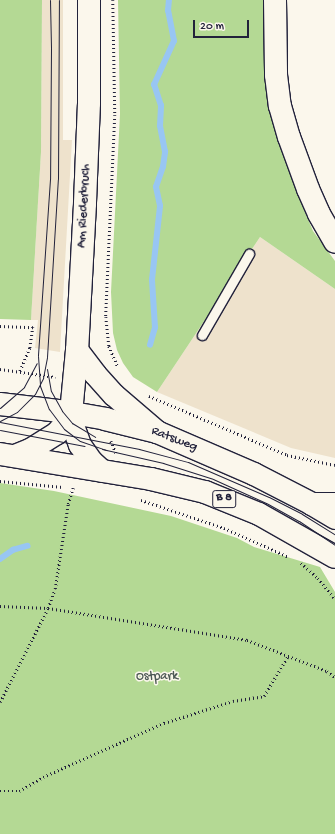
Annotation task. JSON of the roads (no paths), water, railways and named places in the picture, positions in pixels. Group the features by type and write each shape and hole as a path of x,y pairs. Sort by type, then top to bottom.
{"main road":[{"name":"Am Riederbruch","path":"71,412 77,350 86,204 89,103 89,0"},
{"path":"275,0 276,75 280,106 301,170 319,214 335,242"},
{"path":"77,350 95,374 114,395 156,432"},
{"name":"Ratsweg","path":"0,404 71,412 156,432 221,458 312,504 335,518"},
{"path":"8,455 30,450 57,433 68,419 71,412"},
{"path":"71,412 72,423 80,445 92,462 111,472"},
{"name":"B 8","path":"8,455 177,484 232,502 286,528 335,557"},
{"path":"312,504 335,504"}],"lane":[{"path":"202,335 249,254"}],"waterway":[{"path":"150,345 155,328 152,280 160,206 156,187 163,167 165,152 160,126 161,106 154,85 174,41 168,11 169,0"},
{"path":"0,559 13,550 27,546"}],"tram line":[{"path":"50,0 50,179 38,356 40,386 49,409 64,429 80,441 106,450"},
{"path":"0,421 17,412 35,394 43,378 47,357 58,179 59,0"},
{"path":"0,408 24,387 37,363"},
{"path":"47,369 51,391 62,411 72,423 95,437"},
{"path":"0,422 139,449 188,462 269,497 302,514 335,535"},
{"path":"0,430 84,446"},
{"path":"102,449 163,463 213,479 268,504 299,521 335,545"}],"park label":[{"name":"Ostpark","path":"157,677"}]}
